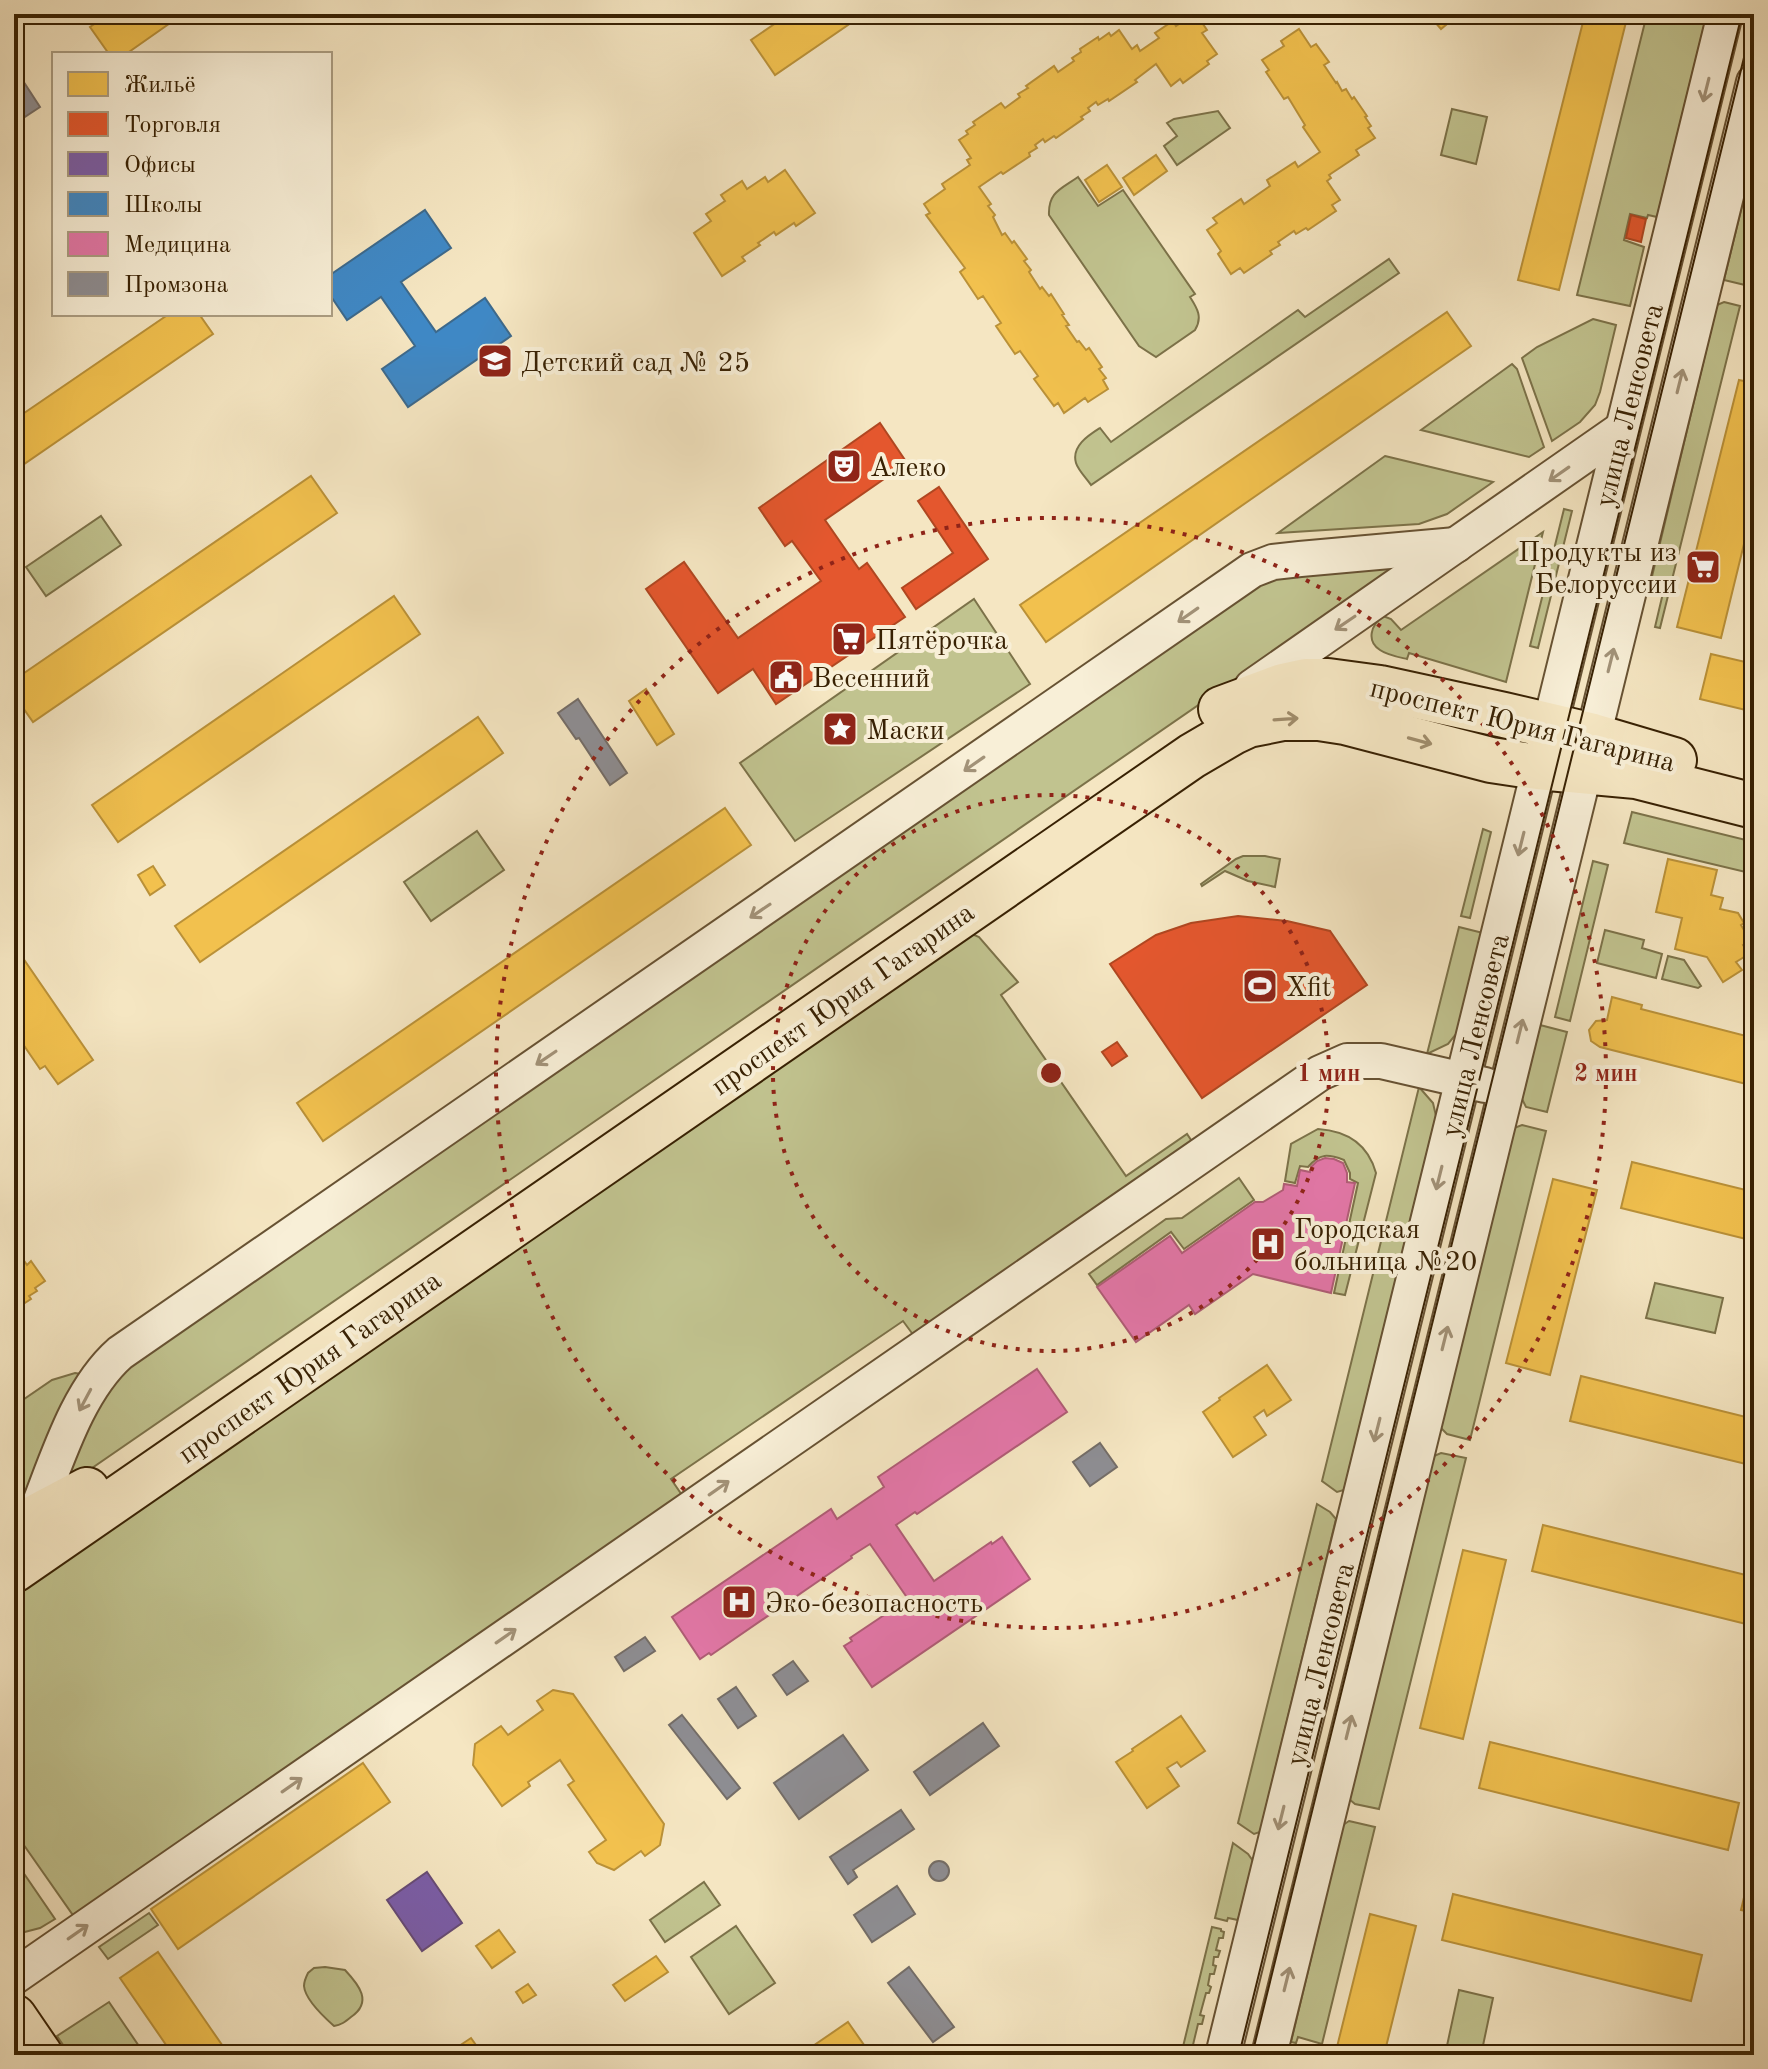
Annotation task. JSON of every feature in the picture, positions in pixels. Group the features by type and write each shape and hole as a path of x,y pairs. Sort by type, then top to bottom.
{"main road":[{"name":"проспект Юрия Гагарина","path":"24,1525 95,1484 1217,711 1283,686 1306,681 1328,681 1395,691 1549,725 1588,754 1636,776 1754,806"},
{"name":"проспект Юрия Гагарина","path":"14,1570 1192,756 1233,732 1283,718 1319,718 1491,760 1538,767 1588,754 1642,752 1754,781"},
{"path":"14,2017 40,2055"}],"street":[{"name":"улица Ленсовета","path":"1223,2055 1725,14"},
{"name":"улица Ленсовета","path":"1269,2055 1754,82"},
{"path":"1217,711 1622,429 1666,440"},
{"path":"24,1525 89,1391 120,1353 1252,570 1273,562 1456,545"},
{"path":"14,1977 1333,1066 1347,1061 1381,1061 1505,1090"}],"green space":[{"path":"1647,14 1707,14 1657,217 1630,214 1624,240 1644,247 1630,306 1577,295"},
{"path":"1452,109 1487,117 1476,164 1441,155"},
{"path":"1218,111 1230,128 1177,165 1164,146 1177,136 1167,123"},
{"path":"1754,156 1754,250 1745,285 1724,280"},
{"path":"1078,177 1098,206 1123,190 1195,294 1190,297 1199,317 1195,330 1156,357 1139,346 1049,215 1053,196"},
{"path":"1389,259 1399,273 1091,485 1075,457 1082,442 1091,434 1100,428 1111,442 1298,310 1305,317"},
{"path":"1724,302 1740,306 1660,628 1655,627 1663,593 1649,589 1717,305"},
{"path":"1593,319 1616,325 1600,392 1595,405 1580,422 1552,441 1522,358 1537,347"},
{"path":"1512,364 1517,369 1544,447 1529,457 1421,430"},
{"path":"1385,456 1493,482 1447,514 1419,524 1278,533"},
{"path":"1564,509 1572,511 1538,648 1530,646"},
{"path":"101,516 121,545 46,596 26,567"},
{"path":"1543,532 1506,682 1409,653 1407,659 1393,656 1383,652 1373,642 1372,633 1383,616 1391,619 1401,630"},
{"path":"1388,567 1388,574 1384,577 79,1477 69,1476 68,1470 105,1392 143,1352 1256,584 1272,577"},
{"path":"974,599 1030,684 795,841 740,763"},
{"path":"1632,812 1754,842 1754,874 1624,843"},
{"path":"1483,829 1491,832 1470,918 1461,916"},
{"path":"477,831 504,870 431,921 404,882"},
{"path":"1243,856 1280,859 1275,887 1248,881 1225,871 1202,886 1201,884"},
{"path":"1593,861 1608,865 1570,1021 1555,1017"},
{"path":"1459,927 1483,933 1457,1033 1448,1044 1427,1054"},
{"path":"1605,930 1644,940 1642,948 1662,954 1656,978 1597,963"},
{"path":"972,934 979,937 1018,982 1001,995 1126,1176 1187,1134 1197,1149 917,1340 903,1321 671,1479 686,1501 75,1918 14,1831 14,1590"},
{"path":"1668,956 1684,960 1701,986 1698,988 1662,979"},
{"path":"1540,1025 1567,1032 1547,1112 1526,1107 1522,1099"},
{"path":"1419,1087 1433,1103 1436,1116 1344,1490 1337,1492 1322,1481"},
{"path":"1522,1125 1546,1131 1470,1440 1447,1434 1441,1428 1514,1128"},
{"path":"1318,1129 1339,1133 1355,1141 1368,1154 1376,1173 1345,1295 1334,1293 1358,1183 1350,1179 1344,1160 1329,1156 1316,1159 1308,1167 1300,1166 1295,1183 1285,1181 1291,1144"},
{"path":"1239,1178 1254,1200 1184,1249 1171,1232 1097,1285 1089,1274 1166,1219 1182,1218"},
{"path":"1655,1283 1723,1298 1715,1333 1646,1318"},
{"path":"81,1374 26,1493 14,1506 14,1406 52,1380"},
{"path":"1441,1453 1466,1458 1379,1809 1355,1804 1349,1799 1434,1456"},
{"path":"1317,1504 1336,1519 1260,1832 1254,1834 1238,1823"},
{"path":"1349,1821 1375,1827 1322,2044 1298,2037 1296,2043 1291,2042 1343,1825"},
{"path":"1233,1843 1253,1861 1238,1920 1228,1918 1227,1921 1215,1918"},
{"path":"14,1859 55,1919 40,1928 17,1934 14,1934"},
{"path":"704,1882 720,1905 665,1942 650,1920"},
{"path":"149,1913 158,1925 108,1959 99,1947"},
{"path":"736,1926 775,1983 729,2014 691,1957"},
{"path":"1212,1927 1224,1932 1216,1950 1220,1951 1218,1957 1214,1957 1213,1965 1216,1966 1214,1974 1210,1974 1208,1985 1211,1987 1206,1993 1200,2015 1204,2016 1202,2024 1198,2024 1192,2049 1194,2055 1181,2055"},
{"path":"314,1968 345,1970 362,1994 358,2011 334,2026 312,2002 304,1986 308,1973"},
{"path":"1459,1990 1493,1998 1481,2055 1445,2055"},
{"path":"109,2002 145,2055 70,2055 57,2036"}],"building: Жильё":[{"path":"109,14 183,14 129,52 108,52 90,27"},
{"path":"789,14 864,14 775,75 751,40"},
{"path":"1193,14 1207,30 1202,33 1217,54 1207,61 1209,64 1183,83 1180,79 1171,86 1156,64 1135,80 1137,82 1109,101 1098,105 1096,102 1081,117 1083,119 1056,138 1054,136 1045,142 1043,139 1035,145 1037,148 1029,153 1030,156 979,187 991,204 988,206 1002,235 1005,233 1012,243 1014,241 1027,259 1024,261 1040,289 1042,287 1049,296 1051,294 1064,314 1069,325 1066,326 1077,342 1086,350 1089,348 1102,367 1099,369 1106,378 1103,380 1108,389 1088,402 1085,398 1064,413 1058,403 1054,406 1034,379 1038,376 1020,351 1015,354 996,326 1001,323 983,296 978,299 960,272 965,268 926,215 930,213 924,204 945,189 942,184 970,165 967,160 971,158 959,140 975,125 973,122 1001,103 1005,108 1020,97 1018,94 1028,88 1026,86 1054,66 1058,72 1074,61 1072,58 1081,52 1080,49 1098,37 1099,40 1119,30 1132,49 1137,45 1140,51 1159,38 1155,33 1173,21 1176,26"},
{"path":"1428,14 1459,14 1441,29"},
{"path":"1585,14 1628,14 1559,290 1518,280"},
{"path":"1299,29 1311,47 1316,44 1329,62 1324,65 1342,91 1346,89 1352,99 1354,97 1367,116 1371,126 1368,128 1375,138 1356,150 1359,155 1329,175 1331,178 1327,181 1340,200 1332,205 1336,211 1308,230 1306,228 1296,234 1294,231 1278,242 1280,245 1270,251 1272,254 1244,273 1240,268 1231,274 1207,230 1217,223 1213,218 1241,199 1244,204 1270,186 1267,180 1295,162 1298,167 1320,152 1288,97 1284,99 1266,72 1269,70 1262,60 1284,46 1281,41"},
{"path":"1156,155 1167,171 1134,195 1123,178"},
{"path":"1107,165 1122,187 1099,202 1085,180"},
{"path":"785,170 815,213 796,226 794,223 776,235 774,232 742,257 745,261 722,276 694,233 711,221 706,214 725,201 721,195 742,181 747,189 765,177 768,182"},
{"path":"1447,312 1471,346 1046,642 1020,605"},
{"path":"166,316 200,316 213,334 14,471 14,420"},
{"path":"1739,380 1754,383 1754,503 1721,638 1677,627"},
{"path":"311,476 337,513 33,722 14,695 14,680"},
{"path":"394,596 420,634 118,842 92,805"},
{"path":"1711,654 1754,664 1754,712 1700,699"},
{"path":"646,689 674,734 657,745 629,701"},
{"path":"478,717 503,753 200,962 175,926"},
{"path":"725,808 751,845 323,1141 297,1103"},
{"path":"1668,859 1717,870 1711,895 1723,898 1720,909 1738,913 1744,923 1741,925 1750,940 1743,945 1749,954 1736,962 1742,970 1723,982 1707,957 1675,949 1682,918 1656,912"},
{"path":"153,866 165,885 150,895 138,875"},
{"path":"14,945 93,1060 58,1084 45,1066 40,1069 14,1031"},
{"path":"1612,997 1642,1005 1641,1009 1754,1038 1754,1086 1600,1047 1591,1041 1589,1030 1596,1021 1607,1020"},
{"path":"1632,1162 1754,1192 1754,1241 1621,1208"},
{"path":"1553,1179 1597,1190 1550,1375 1506,1363"},
{"path":"14,1246 27,1265 31,1261 45,1281 35,1288 37,1291 29,1296 31,1299 14,1310"},
{"path":"1267,1365 1291,1400 1267,1416 1264,1410 1254,1417 1266,1435 1233,1457 1203,1412"},
{"path":"1581,1376 1754,1419 1754,1466 1570,1421"},
{"path":"1543,1525 1754,1577 1754,1626 1532,1571"},
{"path":"1463,1550 1506,1560 1463,1739 1420,1728"},
{"path":"553,1690 573,1694 664,1824 660,1845 645,1856 641,1851 614,1870 597,1863 589,1852 606,1840 568,1785 574,1781 560,1760 528,1782 530,1786 502,1806 473,1765 475,1744 501,1726 508,1735 543,1710 537,1701"},
{"path":"1181,1716 1205,1751 1181,1767 1177,1762 1167,1768 1179,1786 1147,1808 1116,1762"},
{"path":"1490,1742 1739,1803 1728,1850 1479,1788"},
{"path":"363,1763 390,1802 178,1949 151,1909"},
{"path":"1746,1889 1754,1891 1754,1913 1741,1910"},
{"path":"1453,1894 1702,1955 1691,2001 1442,1940"},
{"path":"1370,1914 1416,1926 1384,2055 1335,2055"},
{"path":"499,1930 515,1952 492,1968 476,1946"},
{"path":"158,1952 229,2055 173,2055 120,1978"},
{"path":"656,1956 668,1972 625,2001 613,1985"},
{"path":"528,1984 536,1995 523,2003 516,1992"},
{"path":"848,2022 871,2055 810,2055 807,2050"},
{"path":"471,2038 483,2055 445,2055 447,2054"}],"building: Торговля":[{"path":"1631,215 1646,219 1641,242 1626,238"},
{"path":"880,423 907,463 825,520 859,569 867,563 905,617 776,704 753,669 718,693 646,589 684,562 738,638 821,581 792,541 785,546 759,508"},
{"path":"939,487 988,559 916,609 902,588 953,553 918,501"},
{"path":"1238,916 1287,921 1330,931 1367,985 1202,1098 1110,964 1156,935 1191,923"},
{"path":"1117,1042 1127,1056 1112,1066 1102,1052"}],"building: Офисы":[{"path":"427,1872 462,1923 422,1951 387,1900"}],"building: Школы":[{"path":"425,210 451,248 401,282 436,332 485,298 511,336 408,407 382,369 415,346 381,297 347,320 332,298 332,274"}],"building: Медицина":[{"name":"Городская больница №20","path":"1325,1158 1343,1163 1347,1182 1355,1183 1331,1293 1253,1274 1195,1314 1189,1305 1136,1342 1097,1287 1170,1236 1182,1253 1255,1202 1263,1202 1283,1190 1284,1184 1297,1186 1300,1170 1310,1172 1317,1161"},
{"path":"1037,1369 1067,1412 917,1514 915,1512 896,1525 934,1581 1002,1537 1030,1579 872,1687 844,1646 852,1641 850,1638 908,1599 870,1544 711,1655 709,1653 700,1659 672,1617 831,1509 837,1519 884,1487 878,1477"}],"building: Промзона":[{"path":"14,67 40,107 17,122 14,117"},
{"path":"578,699 627,773 610,785 558,713"},
{"path":"1100,1443 1117,1467 1090,1486 1073,1462"},
{"path":"645,1637 655,1651 624,1671 615,1657"},
{"path":"793,1661 808,1681 787,1695 773,1675"},
{"path":"736,1687 756,1716 738,1728 718,1699"},
{"path":"682,1715 740,1788 727,1799 669,1725"},
{"path":"983,1723 999,1746 930,1795 914,1772"},
{"path":"843,1735 868,1770 799,1819 774,1783"},
{"path":"901,1810 914,1829 853,1870 857,1877 848,1884 830,1857"},
{"path":"939,1861 946,1864 949,1871 946,1878 939,1881 932,1878 929,1871 932,1864"},
{"path":"897,1886 915,1914 872,1942 854,1915"},
{"path":"909,1967 954,2027 933,2042 888,1983"}],"tram line":[{"path":"1239,2055 1742,14"},
{"path":"1252,2055 1754,17"}],"place":[{"name":"Детский сад № 25","path":"495,361"},
{"name":"Алеко","path":"844,466"},
{"name":"Продукты из Белоруссии","path":"1703,567"},
{"name":"Пятёрочка","path":"849,639"},
{"name":"Весенний","path":"786,677"},
{"name":"Маски","path":"840,729"},
{"name":"Xfit","path":"1260,986"},
{"name":"Городская больница №20","path":"1268,1244"},
{"name":"Эко-безопасность","path":"739,1602"}]}
